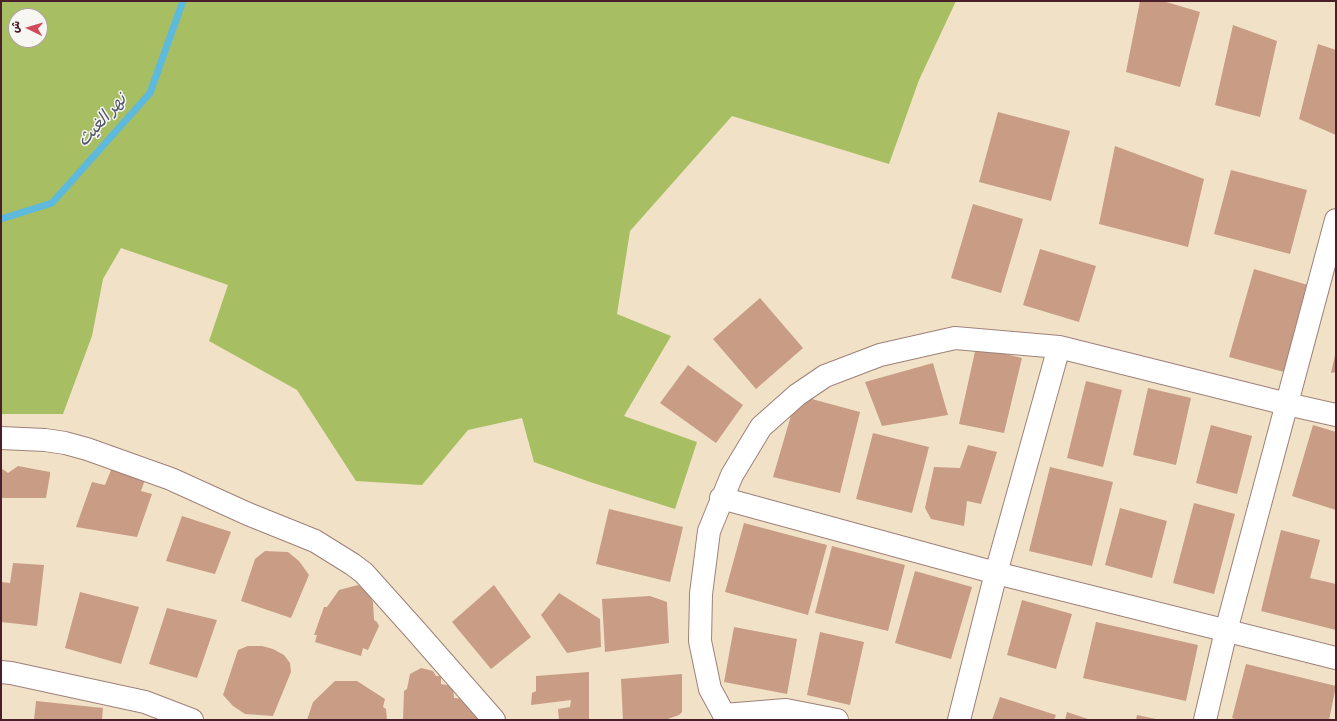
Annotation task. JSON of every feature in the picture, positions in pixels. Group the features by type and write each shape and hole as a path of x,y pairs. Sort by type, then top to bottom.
{"street":[{"path":"1205,720 1226,631 1336,220"},
{"path":"837,720 786,710 726,718 710,689 700,642 701,594 709,531 721,498 732,475 761,427 797,395 825,376 880,355 955,338 1058,347 1287,404 1336,414"},
{"path":"958,720 1058,347"},
{"path":"1,438 45,440 87,448 171,479 248,514 315,541 364,573 494,720"},
{"path":"721,498 996,574 1336,658"},
{"path":"1,672 144,702 192,720"}],"green space":[{"path":"1,1 956,1 919,80 889,164 732,116 630,231 617,314 671,336 624,416 697,442 675,509 590,482 534,462 522,418 468,430 422,485 356,481 297,390 209,341 228,285 121,248 103,279 92,336 63,414 1,414"}],"building":[{"path":"1140,1 1163,1 1200,12 1180,87 1126,72"},
{"path":"1233,25 1277,41 1260,117 1215,105"},
{"path":"1318,44 1336,50 1336,135 1299,119"},
{"path":"998,112 1070,131 1051,201 979,182"},
{"path":"1115,146 1204,179 1188,247 1099,224"},
{"path":"1231,170 1307,190 1290,254 1214,234"},
{"path":"973,204 1023,219 1001,293 951,278"},
{"path":"1040,249 1096,266 1079,322 1023,305"},
{"path":"1254,269 1308,285 1284,372 1229,357"},
{"path":"760,298 803,348 756,389 713,339"},
{"path":"976,347 1022,358 1004,433 959,424"},
{"path":"1335,355 1336,372 1331,373"},
{"path":"933,363 948,415 882,426 865,382"},
{"path":"688,365 743,405 716,443 660,403"},
{"path":"1086,381 1122,390 1103,467 1067,458"},
{"path":"1148,388 1191,398 1176,465 1133,455"},
{"path":"797,395 860,412 840,493 773,477"},
{"path":"1211,425 1252,436 1237,494 1196,483"},
{"path":"1313,425 1336,432 1336,510 1292,496"},
{"path":"873,433 929,447 912,513 856,499"},
{"path":"968,445 997,452 981,504 967,501 964,526 931,519 925,508 934,467 960,468"},
{"path":"18,466 50,472 46,498 1,498 1,468 8,473"},
{"path":"1050,467 1113,482 1092,566 1029,551"},
{"path":"111,470 146,477 141,491 152,494 137,537 76,527 92,482 105,485"},
{"path":"1194,503 1235,514 1214,594 1173,583"},
{"path":"1120,508 1167,521 1152,578 1105,565"},
{"path":"609,509 683,527 670,582 596,564"},
{"path":"182,516 231,532 215,574 166,561"},
{"path":"744,523 827,545 808,615 725,592"},
{"path":"1281,530 1320,540 1310,578 1336,584 1336,630 1261,611"},
{"path":"832,546 905,565 888,631 815,613"},
{"path":"265,551 288,552 299,561 309,575 291,618 241,601 255,559"},
{"path":"13,563 44,565 37,626 1,622 1,582 10,583"},
{"path":"915,571 972,587 951,659 895,643"},
{"path":"358,585 368,593 373,602 374,620 379,626 368,650 363,648 361,656 315,642 317,635 314,635 324,607 327,607 339,590"},
{"path":"494,585 531,637 491,669 452,622"},
{"path":"80,592 139,607 121,664 65,648"},
{"path":"559,593 600,619 601,647 567,653 541,615"},
{"path":"650,596 667,602 669,643 605,652 602,599"},
{"path":"1022,600 1072,614 1056,669 1007,655"},
{"path":"167,608 217,620 197,678 149,664"},
{"path":"1096,622 1198,645 1186,701 1083,678"},
{"path":"734,627 797,639 787,694 724,682"},
{"path":"820,632 864,642 850,705 807,695"},
{"path":"248,646 262,646 273,649 284,655 290,663 291,672 273,716 245,714 233,706 223,695 238,650"},
{"path":"1246,664 1336,686 1329,720 1239,720 1232,718"},
{"path":"421,668 433,671 436,676 441,676 441,684 453,686 454,698 465,699 478,717 478,720 403,720 404,691 407,689 410,674"},
{"path":"589,672 589,720 559,720 558,709 570,707 571,700 531,705 532,693 536,691 536,676"},
{"path":"682,674 682,712 679,715 665,720 623,720 621,679"},
{"path":"335,681 357,681 385,699 383,707 386,709 387,720 307,720 313,702"},
{"path":"1000,697 1056,715 1054,720 992,720"},
{"path":"36,701 103,708 102,720 34,720"},
{"path":"1067,712 1091,720 1065,720"},
{"path":"1137,715 1156,719 1156,720 1136,720"}],"waterway":[{"name":"نهر الغيث","path":"1,219 52,203 150,93 183,1"}]}
